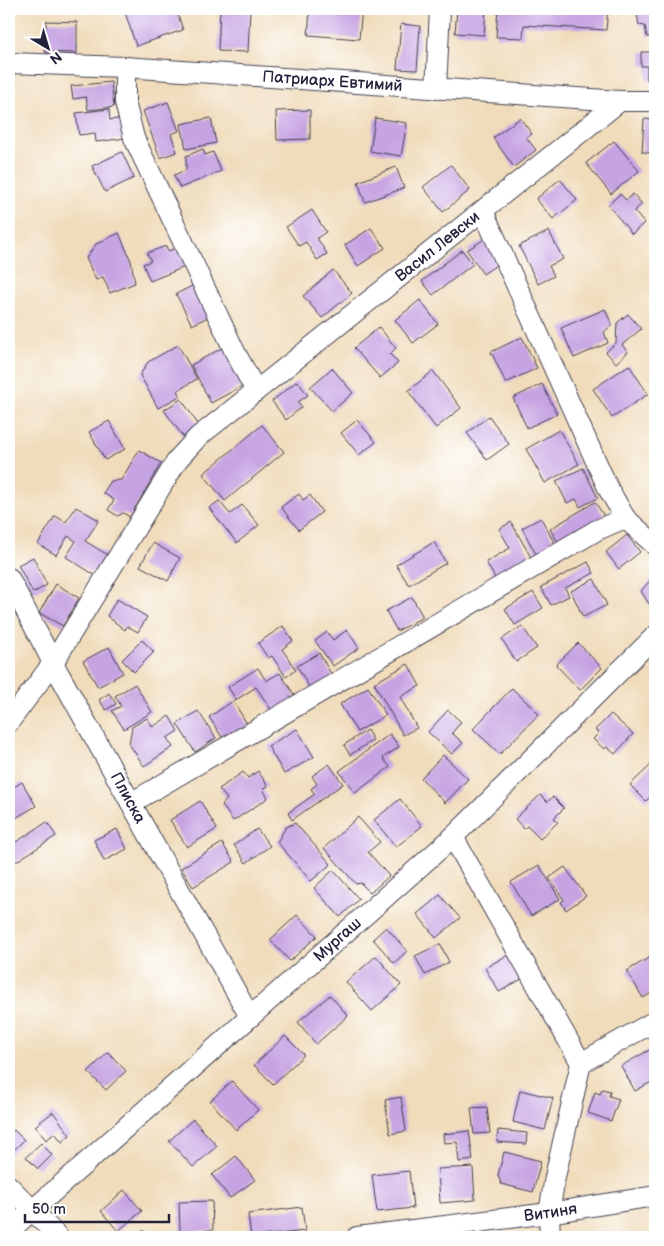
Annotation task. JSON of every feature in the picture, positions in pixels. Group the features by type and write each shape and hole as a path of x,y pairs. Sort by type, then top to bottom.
{"street":[{"path":"436,89 440,9"},
{"name":"Патриарх Евтимий","path":"9,63 125,67 620,101 655,101"},
{"path":"125,67 125,102 134,138 235,352 256,391"},
{"name":"Васил Левски","path":"9,722 53,663 178,459 198,438 620,101"},
{"path":"483,211 608,488 624,518 655,545"},
{"path":"131,803 597,530 624,518"},
{"name":"Плиска","path":"9,578 53,663 250,1017"},
{"name":"Мургаш","path":"9,1231 453,837 655,636"},
{"path":"453,837 581,1063 555,1177 549,1213 550,1237"},
{"path":"581,1063 655,1021"},
{"path":"9,1186 58,1237"},
{"name":"Витиня","path":"357,1237 549,1213 655,1196"}],"building":[{"path":"124,9 176,9 183,30 136,46"},
{"path":"220,9 250,10 248,52 218,51"},
{"path":"310,9 362,9 359,39 308,35"},
{"path":"457,9 486,9 484,35 455,33"},
{"path":"498,9 608,9 606,30 524,25 523,38 496,37"},
{"path":"636,9 655,9 655,35 647,37 645,26 639,25"},
{"path":"46,21 77,22 77,53 45,52"},
{"path":"401,24 420,26 417,70 397,69"},
{"path":"641,52 655,52 655,80 647,80 647,66 641,66"},
{"path":"111,82 114,107 88,110 86,97 73,99 71,86"},
{"path":"168,102 179,131 171,134 177,152 160,158 143,111"},
{"path":"109,109 110,120 124,118 126,138 96,142 95,133 79,135 76,113"},
{"path":"310,110 310,139 277,140 276,111"},
{"path":"211,118 216,143 186,149 181,124"},
{"path":"375,118 407,123 401,156 370,151"},
{"path":"520,118 532,134 526,137 536,150 514,167 493,138"},
{"path":"644,119 655,120 655,153 642,152"},
{"path":"614,141 639,171 611,194 586,163"},
{"path":"203,149 205,155 213,152 221,171 180,188 174,175 186,170 186,156"},
{"path":"122,152 134,178 105,192 92,166"},
{"path":"451,165 470,190 443,212 423,187"},
{"path":"396,167 404,188 365,202 358,182"},
{"path":"560,179 577,200 553,219 536,199"},
{"path":"620,194 626,200 633,194 642,204 634,211 644,223 632,234 608,205"},
{"path":"312,210 326,232 317,238 327,254 317,260 306,242 299,246 286,227"},
{"path":"371,228 385,248 358,266 345,245"},
{"path":"549,231 563,259 549,266 554,276 538,284 519,246"},
{"path":"119,233 131,261 135,283 110,293 103,277 96,280 86,258 96,244"},
{"path":"488,237 504,260 483,274 467,250"},
{"path":"166,246 168,251 179,247 187,266 150,281 143,264 151,261 147,253"},
{"path":"462,250 473,264 433,295 422,281"},
{"path":"333,270 352,293 322,318 303,296"},
{"path":"196,284 212,315 192,325 176,294"},
{"path":"420,300 438,324 413,343 395,320"},
{"path":"605,309 612,325 604,332 608,343 574,358 561,328"},
{"path":"628,314 641,329 622,345 628,352 616,363 606,352 616,343 617,323"},
{"path":"379,327 396,348 390,354 398,363 380,378 354,348"},
{"path":"522,337 537,368 506,383 491,352"},
{"path":"178,345 197,379 177,391 180,396 158,408 140,375 148,362"},
{"path":"224,347 244,385 211,403 191,365"},
{"path":"629,365 648,394 612,418 593,389"},
{"path":"332,368 353,393 332,411 310,387"},
{"path":"433,371 461,408 436,428 408,391"},
{"path":"297,381 308,395 298,402 302,407 286,420 272,401"},
{"path":"542,384 557,414 527,428 513,398"},
{"path":"181,399 200,427 184,438 164,410"},
{"path":"489,416 509,444 487,460 467,433"},
{"path":"357,420 376,442 359,455 341,433"},
{"path":"109,421 125,449 105,460 89,432"},
{"path":"262,425 284,452 225,501 203,474"},
{"path":"559,430 579,464 545,483 526,449"},
{"path":"139,450 161,463 130,517 123,513 118,516 108,510 114,500 103,493 111,481 121,480"},
{"path":"583,468 598,498 580,507 576,499 567,503 556,481"},
{"path":"299,494 303,500 310,495 322,512 299,530 281,507"},
{"path":"219,501 230,514 242,505 259,525 237,543 209,508"},
{"path":"595,502 604,516 559,544 550,529"},
{"path":"76,507 99,520 85,541 108,555 95,575 66,557 76,541 68,536 56,555 38,544 55,516 66,522"},
{"path":"541,518 556,546 537,556 522,528"},
{"path":"511,522 532,559 496,580 486,562 510,548 499,529"},
{"path":"627,535 640,552 619,569 606,552"},
{"path":"434,542 446,563 409,585 396,565"},
{"path":"153,543 180,558 168,581 140,566"},
{"path":"33,557 47,585 33,593 18,565"},
{"path":"588,562 594,573 565,588 569,596 551,605 541,587"},
{"path":"655,575 655,606 649,604 641,591"},
{"path":"594,579 607,605 583,617 571,591"},
{"path":"56,584 79,598 63,626 39,613"},
{"path":"533,592 543,608 515,625 505,609"},
{"path":"412,597 423,617 397,631 386,611"},
{"path":"117,599 147,617 138,632 127,626 125,630 107,616"},
{"path":"283,626 293,641 282,649 296,670 286,677 272,656 268,658 258,643"},
{"path":"522,626 537,648 516,662 502,639"},
{"path":"347,630 359,648 333,666 315,641 327,632 333,640"},
{"path":"142,640 154,652 134,672 122,660"},
{"path":"578,643 602,668 580,690 556,665"},
{"path":"109,647 123,673 98,687 83,661"},
{"path":"319,653 334,679 312,692 297,666"},
{"path":"408,664 420,686 400,697 417,728 403,735 374,683"},
{"path":"258,668 266,681 280,673 297,699 274,714 256,687 236,700 228,687"},
{"path":"135,684 152,712 124,729 112,711 121,706 115,696"},
{"path":"368,687 386,715 357,732 340,704"},
{"path":"512,688 539,714 500,754 473,729"},
{"path":"109,693 116,704 106,710 99,700"},
{"path":"233,701 249,727 225,742 209,717"},
{"path":"448,710 461,722 452,733 463,743 452,754 428,732"},
{"path":"198,711 216,738 195,752 177,724"},
{"path":"611,714 633,734 615,754 607,747 604,749 593,739 599,733 595,730"},
{"path":"169,716 178,731 167,738 173,747 144,766 129,744 132,727 147,718 153,727"},
{"path":"297,729 314,757 284,774 268,746"},
{"path":"367,730 373,740 350,755 344,745"},
{"path":"390,734 399,747 383,758 390,767 355,793 339,771"},
{"path":"443,755 468,779 445,803 421,778"},
{"path":"653,763 655,765 655,792 646,801 630,785"},
{"path":"329,764 343,784 292,820 288,813 315,794 311,789 317,784 312,776"},
{"path":"258,771 268,786 263,789 268,798 233,821 222,805 227,799 219,789 243,772 248,778"},
{"path":"22,782 36,806 9,822 9,790"},
{"path":"540,795 547,802 553,797 564,808 554,818 558,822 540,839 527,826 524,829 515,819"},
{"path":"400,799 422,826 396,847 374,820"},
{"path":"200,801 217,829 187,847 170,820"},
{"path":"358,817 380,842 368,852 389,876 370,893 361,883 356,884 324,848"},
{"path":"47,822 56,836 9,866 9,835 11,834 16,842"},
{"path":"295,823 331,864 311,881 277,842 286,827"},
{"path":"117,829 127,849 104,861 94,840"},
{"path":"257,829 270,846 246,863 234,845"},
{"path":"222,843 234,862 193,887 181,868"},
{"path":"539,865 560,899 531,916 511,882"},
{"path":"565,867 586,896 566,910 561,902 564,900 549,878"},
{"path":"333,870 359,899 340,917 314,888"},
{"path":"440,895 460,918 436,938 417,914"},
{"path":"297,915 317,936 290,961 270,940"},
{"path":"386,927 407,951 394,963 373,939"},
{"path":"440,944 449,962 425,975 415,956"},
{"path":"513,952 527,976 499,992 485,968"},
{"path":"655,954 655,991 643,998 627,971"},
{"path":"376,956 401,985 372,1011 346,982"},
{"path":"330,995 348,1016 316,1044 298,1022"},
{"path":"285,1036 304,1055 273,1084 254,1065"},
{"path":"651,1049 655,1057 655,1080 635,1091 621,1066"},
{"path":"108,1052 126,1071 106,1090 88,1072"},
{"path":"232,1081 258,1110 236,1130 210,1101"},
{"path":"602,1089 610,1091 609,1096 619,1099 611,1121 588,1113 595,1092 600,1094"},
{"path":"520,1090 553,1098 545,1130 513,1122"},
{"path":"401,1097 406,1131 390,1134 385,1100"},
{"path":"487,1107 490,1133 474,1134 471,1108"},
{"path":"53,1112 70,1135 62,1142 55,1133 46,1140 35,1126"},
{"path":"193,1119 217,1146 193,1167 169,1141"},
{"path":"14,1130 24,1140 9,1155 9,1135"},
{"path":"498,1130 527,1133 526,1144 497,1142"},
{"path":"469,1131 473,1160 459,1162 457,1142 444,1143 443,1134"},
{"path":"41,1143 52,1155 38,1169 26,1157"},
{"path":"504,1152 541,1161 533,1192 501,1184 498,1175"},
{"path":"236,1156 255,1180 230,1198 212,1175"},
{"path":"473,1167 475,1200 440,1203 438,1169"},
{"path":"409,1171 413,1208 377,1212 372,1175"},
{"path":"124,1190 142,1211 118,1231 101,1211"},
{"path":"212,1201 213,1230 180,1232 179,1202"},
{"path":"302,1207 305,1231 251,1237 248,1214"},
{"path":"144,1231 145,1237 108,1237 108,1236"},
{"path":"607,1232 608,1237 588,1237 588,1236"}]}
